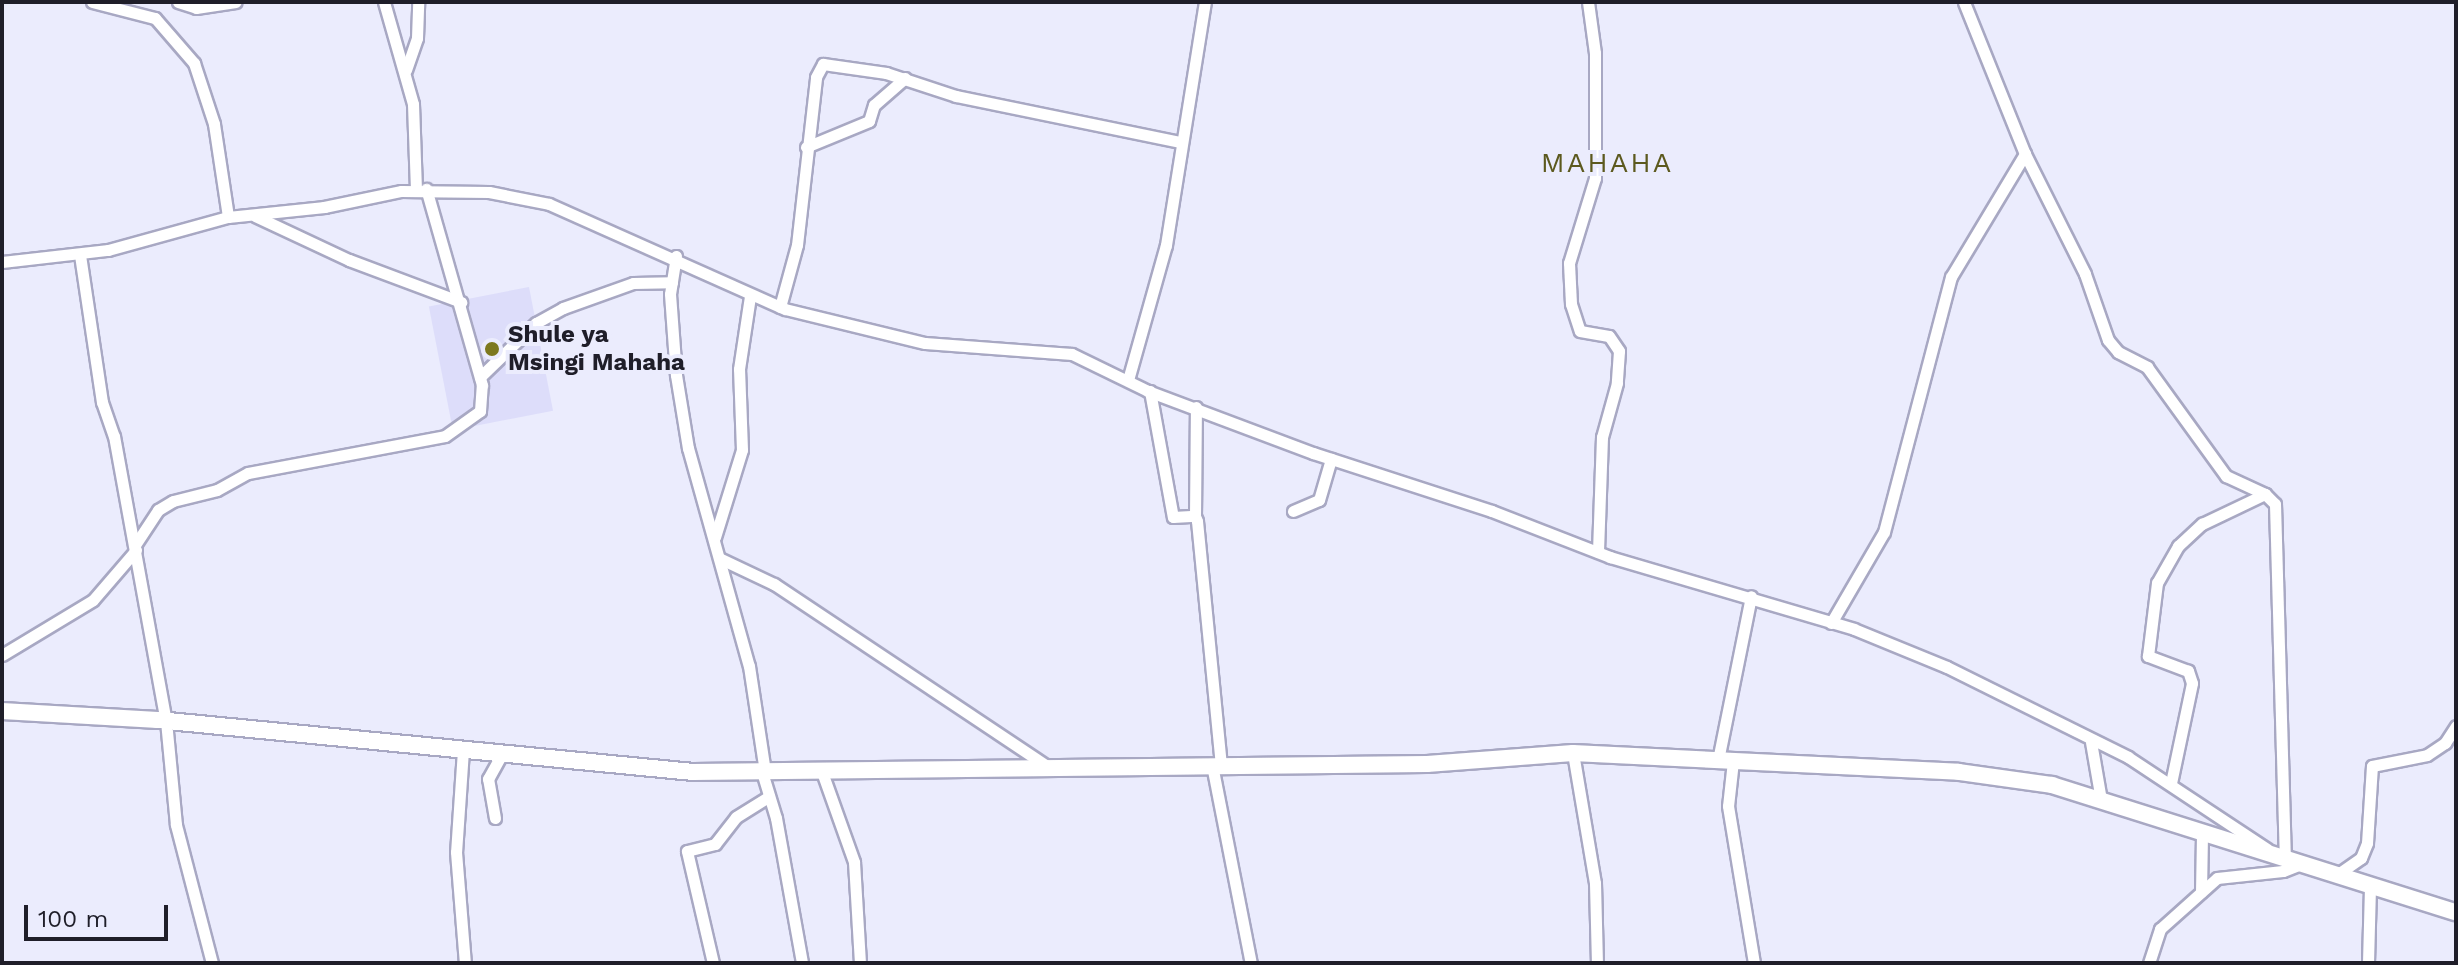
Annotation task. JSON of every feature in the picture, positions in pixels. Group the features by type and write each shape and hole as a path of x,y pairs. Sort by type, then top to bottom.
{"main road":[{"path":"2,711 166,721 693,772 1427,764 1573,753 2013,778 2101,800 2456,912"}],"street":[{"path":"178,2 196,8 236,2"},
{"path":"2,655 93,600 135,548 158,510 217,490 238,476 445,436 480,411 480,377 461,302 421,189 406,70 384,2"},
{"path":"406,70 417,38 418,2"},
{"path":"1128,380 1166,245 1205,2"},
{"path":"1588,2 1595,53 1595,178 1569,263 1571,304 1580,331 1609,336 1619,351 1617,383 1602,437 1598,552"},
{"path":"1964,2 2025,154 2085,274 2108,340 2118,352 2147,367 2226,476 2265,494 2276,511 2288,860 2283,871 2230,873 2201,892 2153,938 2149,963"},
{"path":"98,3 155,18 194,63 214,124 228,217"},
{"path":"780,307 797,245 806,147 820,65 905,78 1090,127 1181,142"},
{"path":"806,147 869,121 874,105 905,78"},
{"path":"1831,623 1884,532 1951,277 2025,154"},
{"path":"2,262 80,255 228,217 421,189 489,192 549,204 676,256 750,296 780,307 925,343 1072,354 1150,391 1331,459 1492,511 1598,552 1751,596 1831,623 1947,667 2171,783 2288,860"},
{"path":"254,215 405,284 461,302"},
{"path":"80,255 102,402 110,420 166,721 176,825 212,963"},
{"path":"676,256 672,282 679,396 688,448 749,666 763,772 802,963"},
{"path":"480,377 536,323 563,308 633,283 672,282"},
{"path":"715,537 742,450 739,369 750,296"},
{"path":"1150,391 1173,517 1195,516"},
{"path":"1196,407 1195,516 1216,765 1251,963"},
{"path":"1293,511 1319,500 1331,459"},
{"path":"2171,783 2192,683 2188,671 2148,656 2157,583 2178,546 2202,524 2265,494"},
{"path":"721,559 774,584 1049,768"},
{"path":"1751,596 1726,760 1728,806 1754,963"},
{"path":"2338,874 2361,858 2367,843 2372,766 2427,755 2445,743 2456,726"},
{"path":"2091,742 2101,800"},
{"path":"463,750 456,852 465,963"},
{"path":"1573,753 1595,883 1597,963"},
{"path":"495,818 488,779 502,754"},
{"path":"822,772 854,862 860,963"},
{"path":"713,963 687,851 715,844 736,817 769,796"},
{"path":"2201,892 2202,832"},
{"path":"2368,963 2370,884"}],"shaded area":[{"path":"529,287 553,411 453,430 429,306"}],"place":[{"name":"Shule ya Msingi Mahaha","path":"492,349"}],"district":[{"name":"MAHAHA","path":"1607,163"}]}
